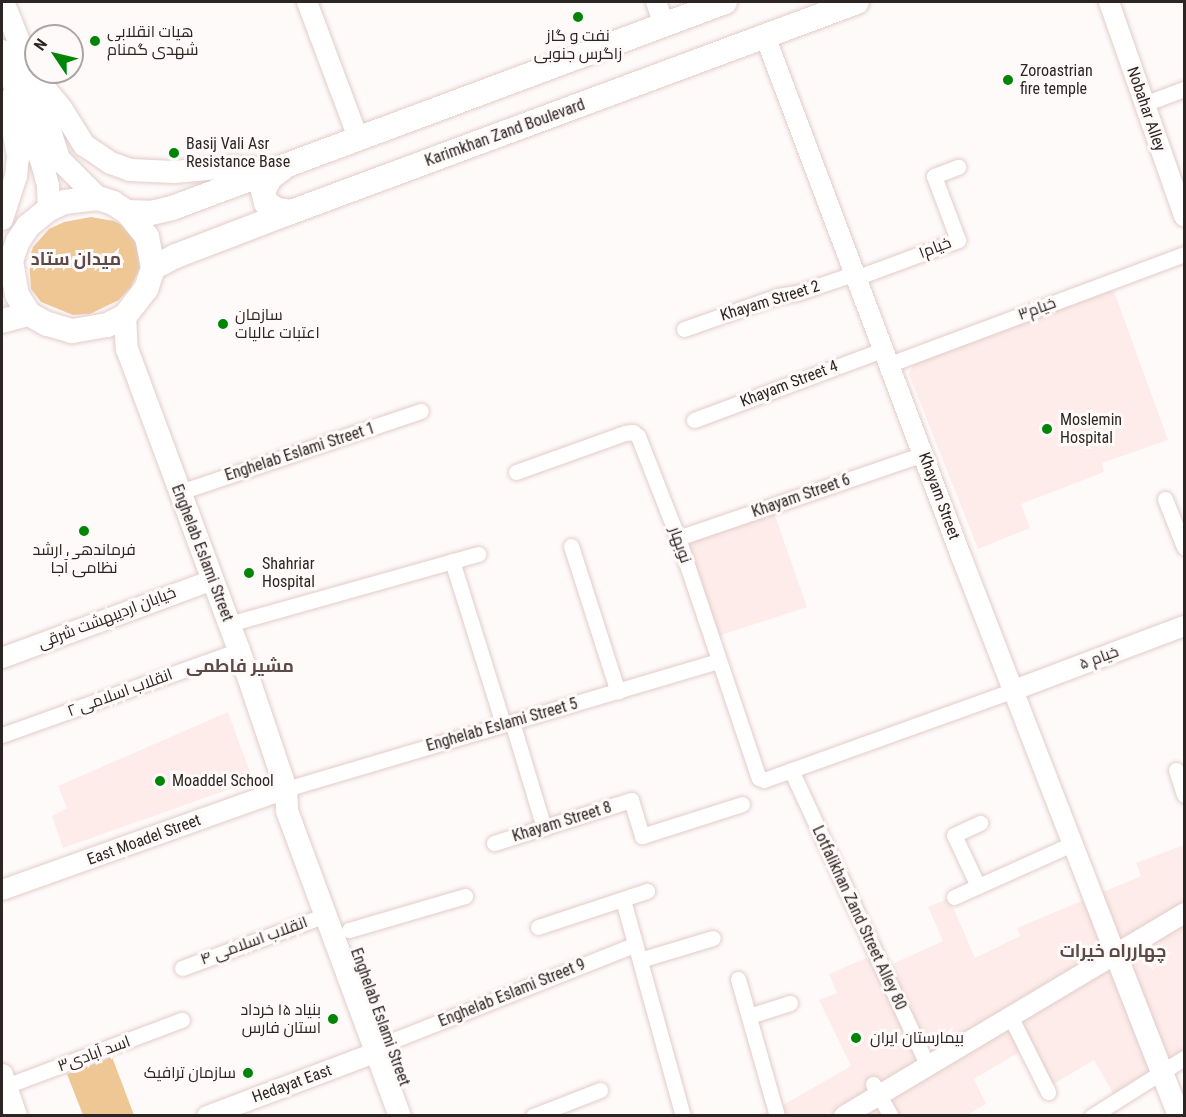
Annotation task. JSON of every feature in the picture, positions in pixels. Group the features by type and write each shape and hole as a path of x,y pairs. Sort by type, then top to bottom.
{"main road":[{"path":"3,2 24,53"},
{"path":"127,212 161,212 282,169 660,13 725,2"},
{"name":"Karimkhan Zand Boulevard","path":"153,268 176,256 291,212 857,2"},
{"path":"2,51 43,166 48,186 49,209"},
{"path":"35,84 59,159 98,198"},
{"path":"41,84 61,108 84,145 111,163 130,170 174,172 230,167 282,169"},
{"path":"2,94 12,125 18,156 16,176 2,219"},
{"path":"282,169 270,178 262,190 266,203 277,210 291,212"},
{"path":"98,198 113,203 127,212 147,237 153,268 146,289 125,316 107,325 72,331 47,324 29,314 13,284 6,263 28,226 49,209 65,202 98,198"},
{"path":"2,321 29,314"},
{"name":"Enghelab Eslami Street","path":"125,316 127,348 239,650 286,789 287,811 326,915 383,1047 417,1116"},
{"name":"Enghelab Eslami Street","path":"286,789 301,806 349,930 383,1047 400,1116"},
{"path":"1116,954 1179,1116"},
{"path":"4,1080 16,1116"}],"street":[{"path":"307,2 358,138"},
{"name":"Nobahar Alley","path":"1109,2 1185,216"},
{"name":"Khayam Street","path":"765,36 1072,844 1116,954"},
{"path":"1144,105 1185,89"},
{"name":"۱خیام","path":"857,275 958,240 934,176 958,167"},
{"name":"خیام۳","path":"887,356 1185,254"},
{"name":"Khayam Street 2","path":"684,329 777,296 797,293 857,275"},
{"name":"Khayam Street 4","path":"694,420 887,356"},
{"name":"Enghelab Eslami Street 1","path":"180,492 421,411"},
{"name":"نوبهار","path":"516,472 633,432 638,436 678,538 759,778 764,780 791,770"},
{"name":"Khayam Street 6","path":"678,538 924,454"},
{"path":"1165,500 1185,547"},
{"path":"571,546 618,692"},
{"path":"229,624 478,554"},
{"path":"452,561 544,828"},
{"name":"خیابان اردیبهشت شرقی","path":"2,657 213,580"},
{"name":"۵ خیام","path":"1014,690 1185,626"},
{"name":"۲ انقلاب اسلامی","path":"2,735 239,650"},
{"name":"Enghelab Eslami Street 5","path":"286,789 718,661"},
{"path":"791,770 1014,690"},
{"name":"Lotfalikhan Zand Street Alley 80","path":"791,770 928,1067"},
{"path":"1176,770 1185,795"},
{"name":"East Moadel Street","path":"2,890 286,789"},
{"name":"Khayam Street 8","path":"494,843 631,801 642,836 742,804"},
{"path":"978,886 954,834 980,823"},
{"path":"954,897 1072,844"},
{"path":"538,927 647,891"},
{"path":"349,930 465,896"},
{"path":"623,900 683,1116"},
{"path":"844,1116 876,1089 928,1067 1185,913"},
{"name":"۴ انقلاب اسلامی","path":"182,968 326,915"},
{"name":"Enghelab Eslami Street 9","path":"383,1047 637,952 713,938"},
{"path":"738,979 777,1116"},
{"path":"749,1016 790,1003"},
{"path":"1011,1018 1048,1092"},
{"name":"اسد آبادی۳","path":"4,1080 182,1020"},
{"name":"Hedayat East","path":"207,1116 383,1047"},
{"path":"1092,1116 1185,1058"},
{"path":"876,1089 891,1116"},
{"path":"533,1116 600,1090"}],"shaded area":[{"path":"91,217 114,221 126,227 138,240 140,268 131,287 119,300 90,314 73,315 41,302 31,289 29,260 33,247 49,229 64,222"},
{"name":"Moslemin Hospital","path":"1112,286 1168,440 1102,463 1104,472 1021,504 1030,528 978,549 909,374 915,360"},
{"path":"774,513 807,607 715,637 687,544 690,541"},
{"name":"Moaddel School","path":"228,712 251,775 247,783 63,848 52,816 67,808 58,786"},
{"path":"1184,845 1184,1059 1115,1097 1094,1060 1047,1088 1025,1049 974,1079 986,1104 967,1115 752,1116 778,1108 851,1066 819,1000 837,993 829,974 869,957 888,966 943,941 928,907 949,898 975,958 1020,936 1017,928 1141,876 1136,863"},
{"path":"112,1057 134,1115 83,1115 67,1074"}],"place":[{"name":"نفت و گاز زاگرس جنوبی","path":"578,17"},
{"name":"هیات انقلابی شهدی گمنام","path":"95,41"},
{"name":"Zoroastrian fire temple","path":"1008,80"},
{"name":"Basij Vali Asr Resistance Base","path":"174,153"},
{"name":"سازمان اعتبات عالیات","path":"223,324"},
{"name":"Moslemin Hospital","path":"1047,429"},
{"name":"فرماندهی ارشد نظامی آجا","path":"84,531"},
{"name":"Shahriar Hospital","path":"249,573"},
{"name":"Moaddel School","path":"160,781"},
{"name":"بنیاد ۱۵ خرداد استان فارس","path":"333,1019"},
{"name":"بیمارستان ایران","path":"856,1038"},
{"name":"سازمان ترافیک","path":"248,1073"}],"district":[{"name":"میدان ستاد","path":"76,259"},
{"name":"مشیر فاطمی","path":"240,666"},
{"name":"چهارراه خیرات","path":"1113,951"}]}
